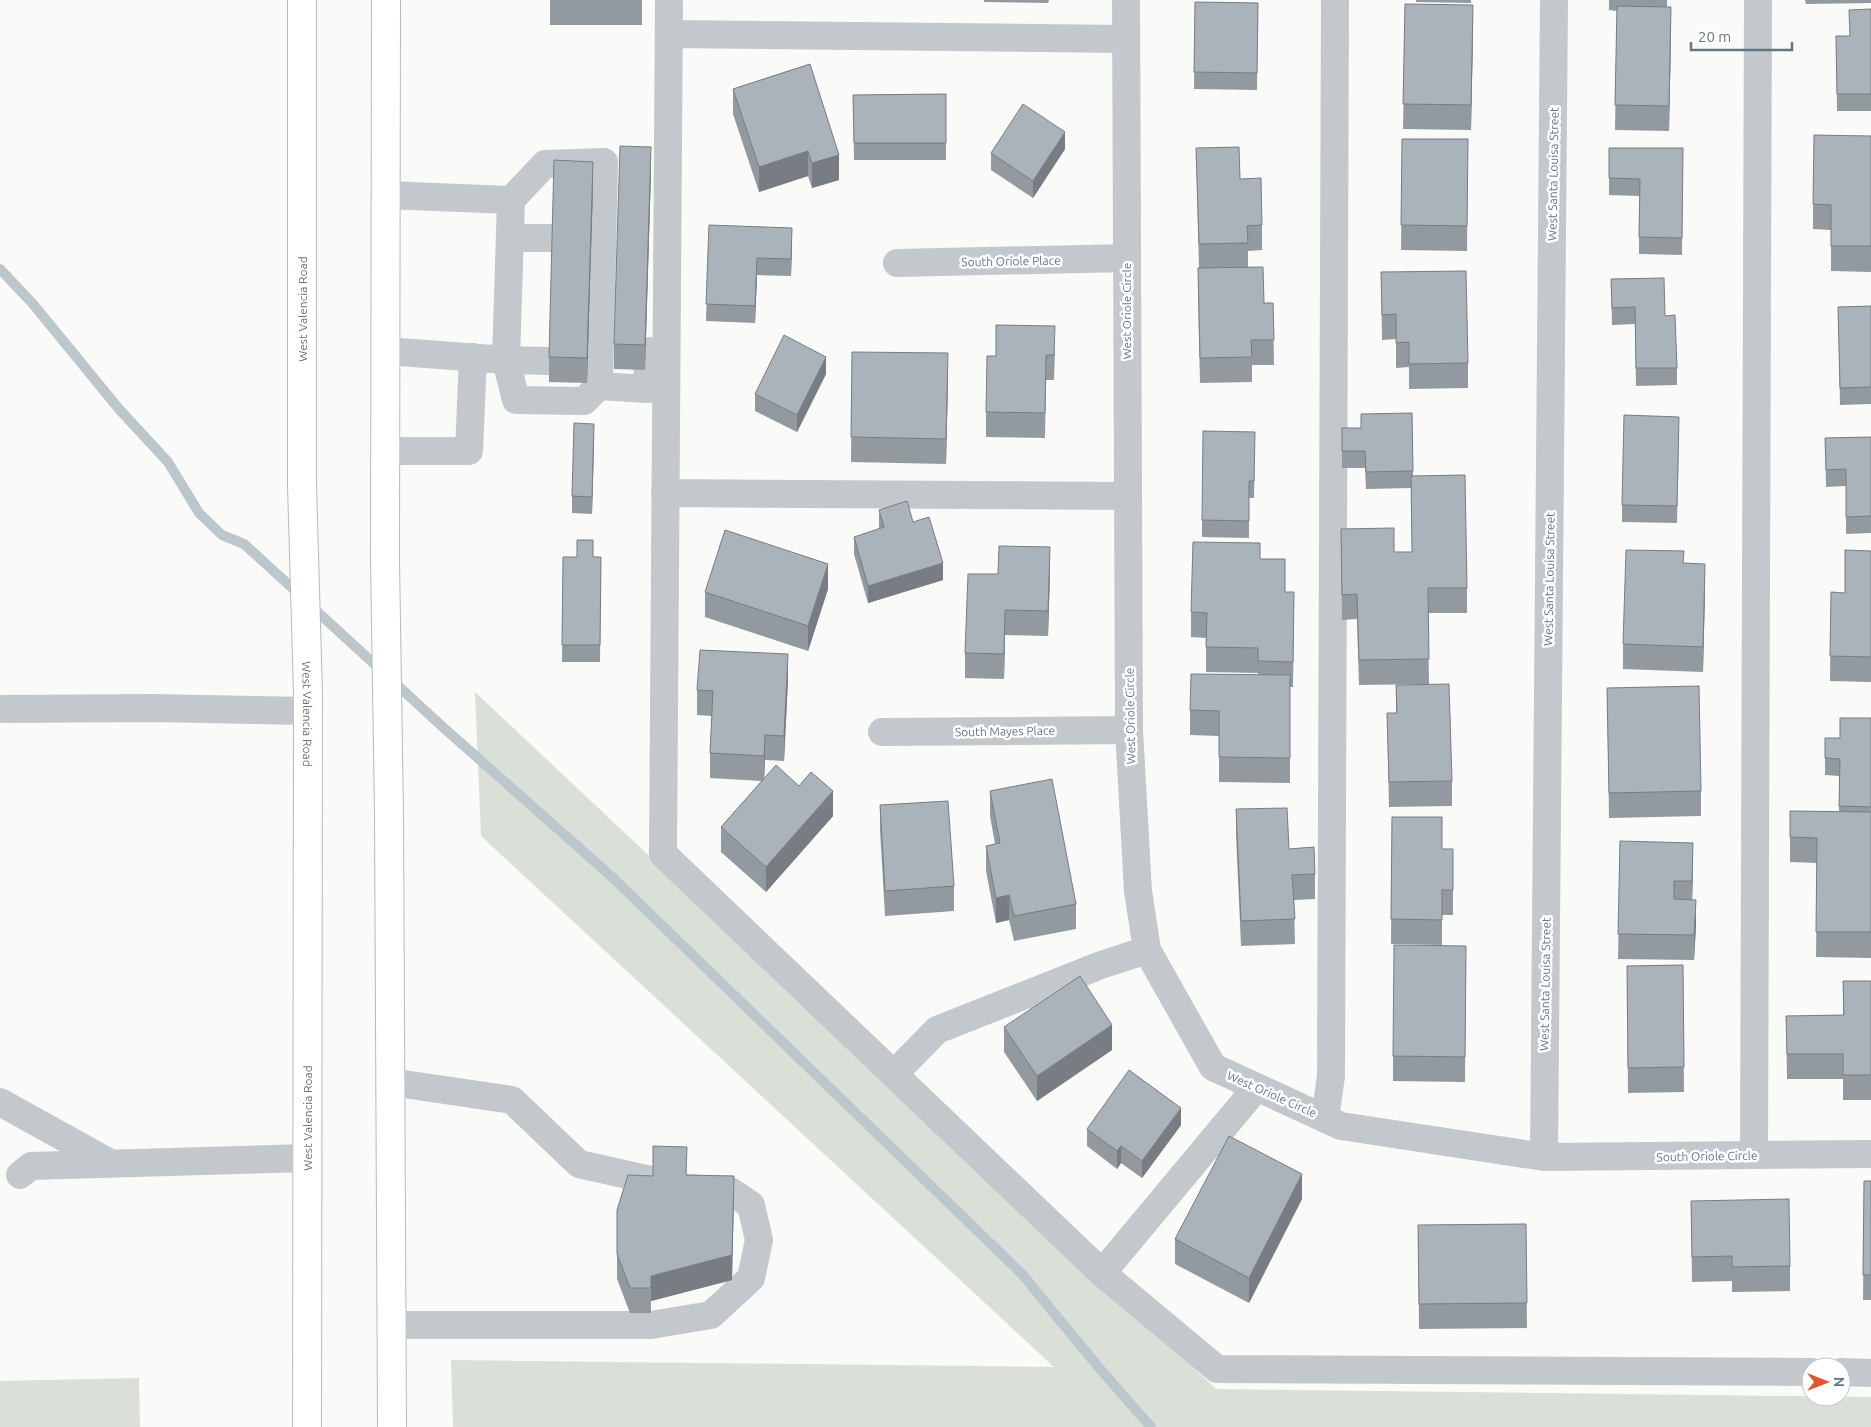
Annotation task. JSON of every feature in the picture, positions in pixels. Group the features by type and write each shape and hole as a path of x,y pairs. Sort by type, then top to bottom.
{"main road":[{"name":"West Valencia Road","path":"302,0 302,485 308,702 308,1427"},
{"path":"386,0 385,559 392,1427"}],"street":[{"path":"669,0 663,854 1102,1274 1217,1369 1801,1372"},
{"name":"West Oriole Circle","path":"1126,0 1129,730 1138,891 1147,950 1213,1067 1341,1126 1544,1157"},
{"path":"1326,1118 1331,1076 1335,0"},
{"name":"West Santa Louisa Street","path":"1544,1157 1554,0"},
{"path":"1754,1155 1758,0"},
{"path":"669,34 1126,39"},
{"path":"596,370 647,389 653,162 604,162 545,164 511,200 506,360 516,400 584,401 596,370 609,275 596,238 604,162"},
{"path":"386,195 511,200"},
{"path":"510,238 553,238"},
{"name":"South Oriole Place","path":"896,263 1126,258"},
{"path":"386,351 506,360 549,361"},
{"path":"386,451 469,451 473,357"},
{"path":"666,493 1127,496"},
{"path":"0,708 153,708 308,702"},
{"name":"South Mayes Place","path":"882,732 1129,730"},
{"path":"894,1074 937,1030 1101,965 1147,950"},
{"path":"390,1082 512,1100 579,1164 686,1188 730,1191 751,1205 759,1240 751,1278 712,1315 651,1324 391,1324"},
{"path":"1102,1274 1257,1087"},
{"path":"0,1102 112,1164"},
{"name":"South Oriole Circle","path":"1544,1157 1871,1154"},
{"path":"20,1175 31,1166 307,1158"},
{"path":"1851,1372 1871,1373"}],"shaded area":[{"path":"475,692 1216,1389 1801,1396 1801,1407 1851,1407 1851,1397 1871,1397 1871,1427 453,1427 451,1360 1054,1367 481,836"},
{"path":"139,1378 140,1427 0,1427 0,1381"}],"building":[{"path":"1195,2 1258,3 1257,73 1194,72"},
{"path":"1405,4 1473,5 1471,105 1403,104"},
{"path":"1617,6 1671,7 1669,106 1615,105"},
{"path":"1871,9 1871,94 1837,94 1836,36 1850,36 1849,10"},
{"path":"810,64 839,155 812,163 808,151 759,167 733,89"},
{"path":"946,94 946,143 854,143 853,95"},
{"path":"1023,104 1065,132 1033,181 991,153"},
{"path":"1814,135 1871,136 1871,246 1831,246 1831,205 1813,204"},
{"path":"1402,139 1468,139 1467,226 1401,225"},
{"path":"620,146 651,147 645,345 614,344"},
{"path":"1239,147 1240,179 1261,178 1262,225 1247,226 1248,243 1199,244 1196,148"},
{"path":"1609,148 1683,148 1682,238 1639,237 1640,179 1609,178"},
{"path":"554,160 593,162 587,358 549,357"},
{"path":"709,225 792,228 791,259 757,258 755,306 706,304"},
{"path":"1263,267 1264,303 1273,303 1274,340 1251,340 1252,357 1200,358 1198,268"},
{"path":"1466,271 1468,363 1409,364 1409,342 1396,343 1396,314 1382,315 1381,272"},
{"path":"1664,278 1665,316 1675,315 1677,368 1636,368 1635,307 1612,308 1611,279"},
{"path":"1871,306 1871,387 1840,388 1838,307"},
{"path":"996,325 1055,326 1054,355 1046,355 1045,413 986,412 987,356 996,356"},
{"path":"784,335 826,357 797,415 755,394"},
{"path":"852,352 948,353 946,439 851,437"},
{"path":"1412,413 1413,471 1366,472 1365,451 1342,451 1342,428 1361,428 1361,414"},
{"path":"1624,415 1679,417 1677,506 1622,505"},
{"path":"574,423 594,424 592,497 572,496"},
{"path":"1203,431 1255,432 1254,481 1249,481 1249,521 1202,520"},
{"path":"1871,437 1871,516 1846,517 1846,469 1826,470 1825,438"},
{"path":"1465,475 1467,588 1428,588 1429,659 1359,660 1357,594 1342,595 1341,529 1394,528 1394,552 1412,552 1411,476"},
{"path":"907,501 913,522 929,517 943,563 868,586 854,537 884,527 879,510"},
{"path":"725,530 828,564 808,626 705,592"},
{"path":"577,540 593,540 593,557 601,557 600,645 562,645 563,557 577,557"},
{"path":"1193,542 1260,543 1260,559 1285,559 1285,592 1294,592 1293,662 1258,661 1258,648 1206,647 1207,613 1191,612"},
{"path":"999,546 1050,547 1048,611 1005,610 1004,654 965,653 968,574 998,574"},
{"path":"1626,550 1684,551 1683,563 1705,564 1703,647 1623,644"},
{"path":"1845,550 1871,551 1871,657 1830,656 1831,592 1845,593"},
{"path":"700,650 788,654 784,736 765,735 764,756 710,753 713,691 697,690"},
{"path":"1191,674 1290,675 1290,758 1219,757 1219,711 1190,710"},
{"path":"1449,684 1452,781 1389,782 1387,713 1397,713 1396,685"},
{"path":"1699,686 1701,791 1609,793 1607,688"},
{"path":"1840,718 1871,718 1871,807 1839,806 1840,759 1825,758 1825,738 1840,738"},
{"path":"776,765 799,786 811,772 833,791 766,867 721,827"},
{"path":"1052,779 1076,904 1014,916 1009,895 996,898 986,846 1000,843 990,791"},
{"path":"948,801 954,886 885,891 880,805"},
{"path":"1287,808 1289,849 1314,847 1315,874 1292,875 1295,919 1241,921 1236,809"},
{"path":"1790,811 1871,812 1871,932 1816,932 1817,838 1790,837"},
{"path":"1392,817 1442,817 1442,849 1453,849 1453,890 1442,890 1442,920 1391,919"},
{"path":"1620,841 1693,843 1692,881 1674,881 1674,899 1696,900 1694,935 1618,934"},
{"path":"1394,945 1466,946 1465,1057 1393,1056"},
{"path":"1683,965 1684,1067 1628,1068 1627,966"},
{"path":"1080,976 1112,1025 1037,1076 1004,1027"},
{"path":"1843,981 1871,981 1871,1075 1843,1075 1843,1054 1787,1054 1786,1016 1844,1015"},
{"path":"1129,1070 1181,1108 1142,1161 1121,1146 1117,1151 1087,1129"},
{"path":"1229,1136 1302,1174 1249,1278 1175,1239"},
{"path":"653,1146 687,1147 686,1175 734,1176 732,1255 651,1276 651,1288 630,1288 617,1254 617,1210 628,1175 653,1176"},
{"path":"1864,1181 1871,1181 1871,1275 1863,1275"},
{"path":"1789,1199 1790,1266 1732,1267 1732,1256 1692,1257 1691,1201"},
{"path":"1526,1224 1527,1303 1419,1304 1418,1225"}],"waterway":[{"path":"0,269 33,304 119,409 168,462 199,513 222,535 244,544 300,595"},
{"path":"310,605 445,729 611,876 1021,1273 1151,1427"}]}
